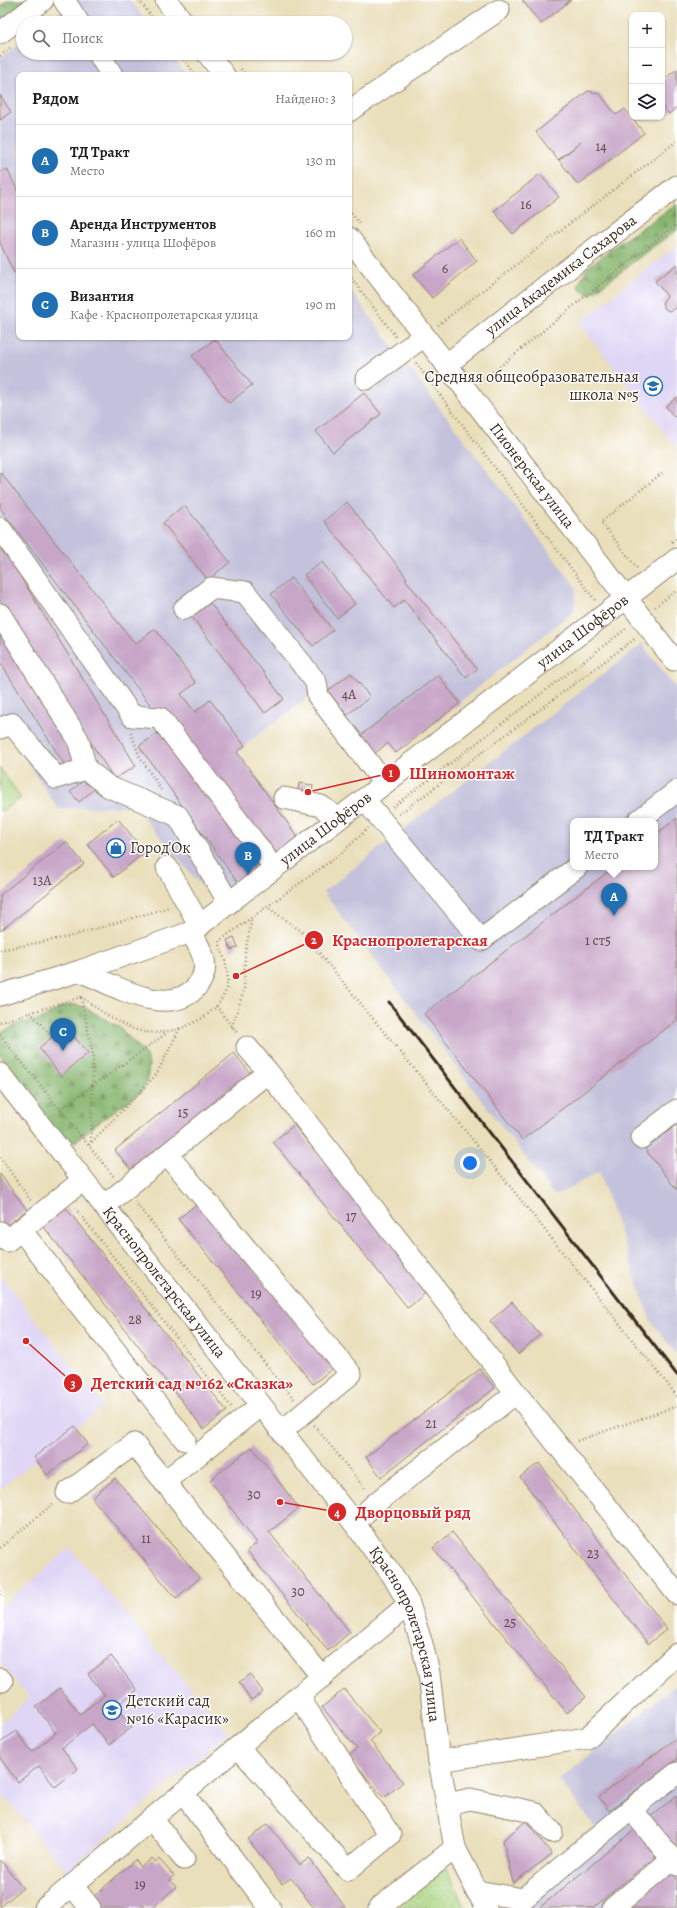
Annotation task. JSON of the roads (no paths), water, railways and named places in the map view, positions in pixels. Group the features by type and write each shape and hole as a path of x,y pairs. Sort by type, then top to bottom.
{"street":[{"path":"22,16 43,0"},
{"path":"64,0 74,16"},
{"path":"166,0 179,16"},
{"path":"352,109 499,10"},
{"path":"0,33 16,21"},
{"path":"102,60 110,72"},
{"path":"212,60 222,72"},
{"name":"улица Академика Сахарова","path":"446,365 556,278 677,186"},
{"name":"Пионерская улица","path":"352,241 431,331 446,365 674,660 677,657"},
{"path":"366,379 431,331"},
{"path":"0,528 132,716 160,718 265,856"},
{"name":"улица Шофёров","path":"0,994 80,971 196,929 677,559"},
{"path":"184,609 211,588 245,592 316,682 318,696 384,783"},
{"path":"0,614 78,739 86,769 109,787 178,816 229,903"},
{"path":"0,728 12,724 56,778 86,769"},
{"path":"642,818 677,791"},
{"path":"284,798 321,806 337,820"},
{"path":"364,799 481,940 573,870"},
{"path":"80,971 148,999 161,1001 174,1000 186,995 196,988 202,980 205,972 205,963 188,901 167,867"},
{"path":"247,1047 268,1072 516,1393 677,1594"},
{"path":"104,1206 268,1072"},
{"name":"Краснопролетарская улица","path":"0,1074 282,1431 354,1523 393,1576 409,1604 422,1644 429,1673 439,1761 455,1848 481,1899"},
{"path":"641,1138 677,1110"},
{"path":"168,1155 351,1374 282,1431"},
{"path":"0,1232 7,1241 83,1180"},
{"path":"21,1230 185,1440"},
{"path":"354,1523 377,1502 516,1393"},
{"path":"164,1482 261,1405"},
{"path":"67,1493 134,1444 322,1677"},
{"path":"45,1908 409,1604"},
{"path":"439,1761 587,1738 677,1654"},
{"path":"238,1747 348,1870 390,1835 298,1696"},
{"path":"481,1899 523,1899 631,1809 677,1773"},
{"path":"183,1793 270,1908"},
{"path":"448,1804 470,1799 534,1812 552,1832"},
{"path":"613,1908 675,1862 631,1809"},
{"path":"152,1819 184,1859"},
{"path":"379,1908 455,1848"},
{"path":"72,1885 90,1908"}],"railway":[{"path":"389,1002 677,1375"}],"place":[{"name":"Средняя общеобразовательная школа №5","path":"653,386"},
{"name":"Шиномонтаж","path":"308,792"},
{"name":"Город'Ок","path":"116,848"},
{"name":"Аренда Инструментов","path":"248,875"},
{"name":"ТД Тракт","path":"614,916"},
{"name":"Краснопролетарская","path":"236,976"},
{"name":"Византия","path":"63,1051"},
{"name":"Детский сад №162 «Сказка»","path":"26,1341"},
{"name":"Дворцовый ряд","path":"280,1502"},
{"name":"Детский сад №16 «Карасик»","path":"112,1710"}]}
